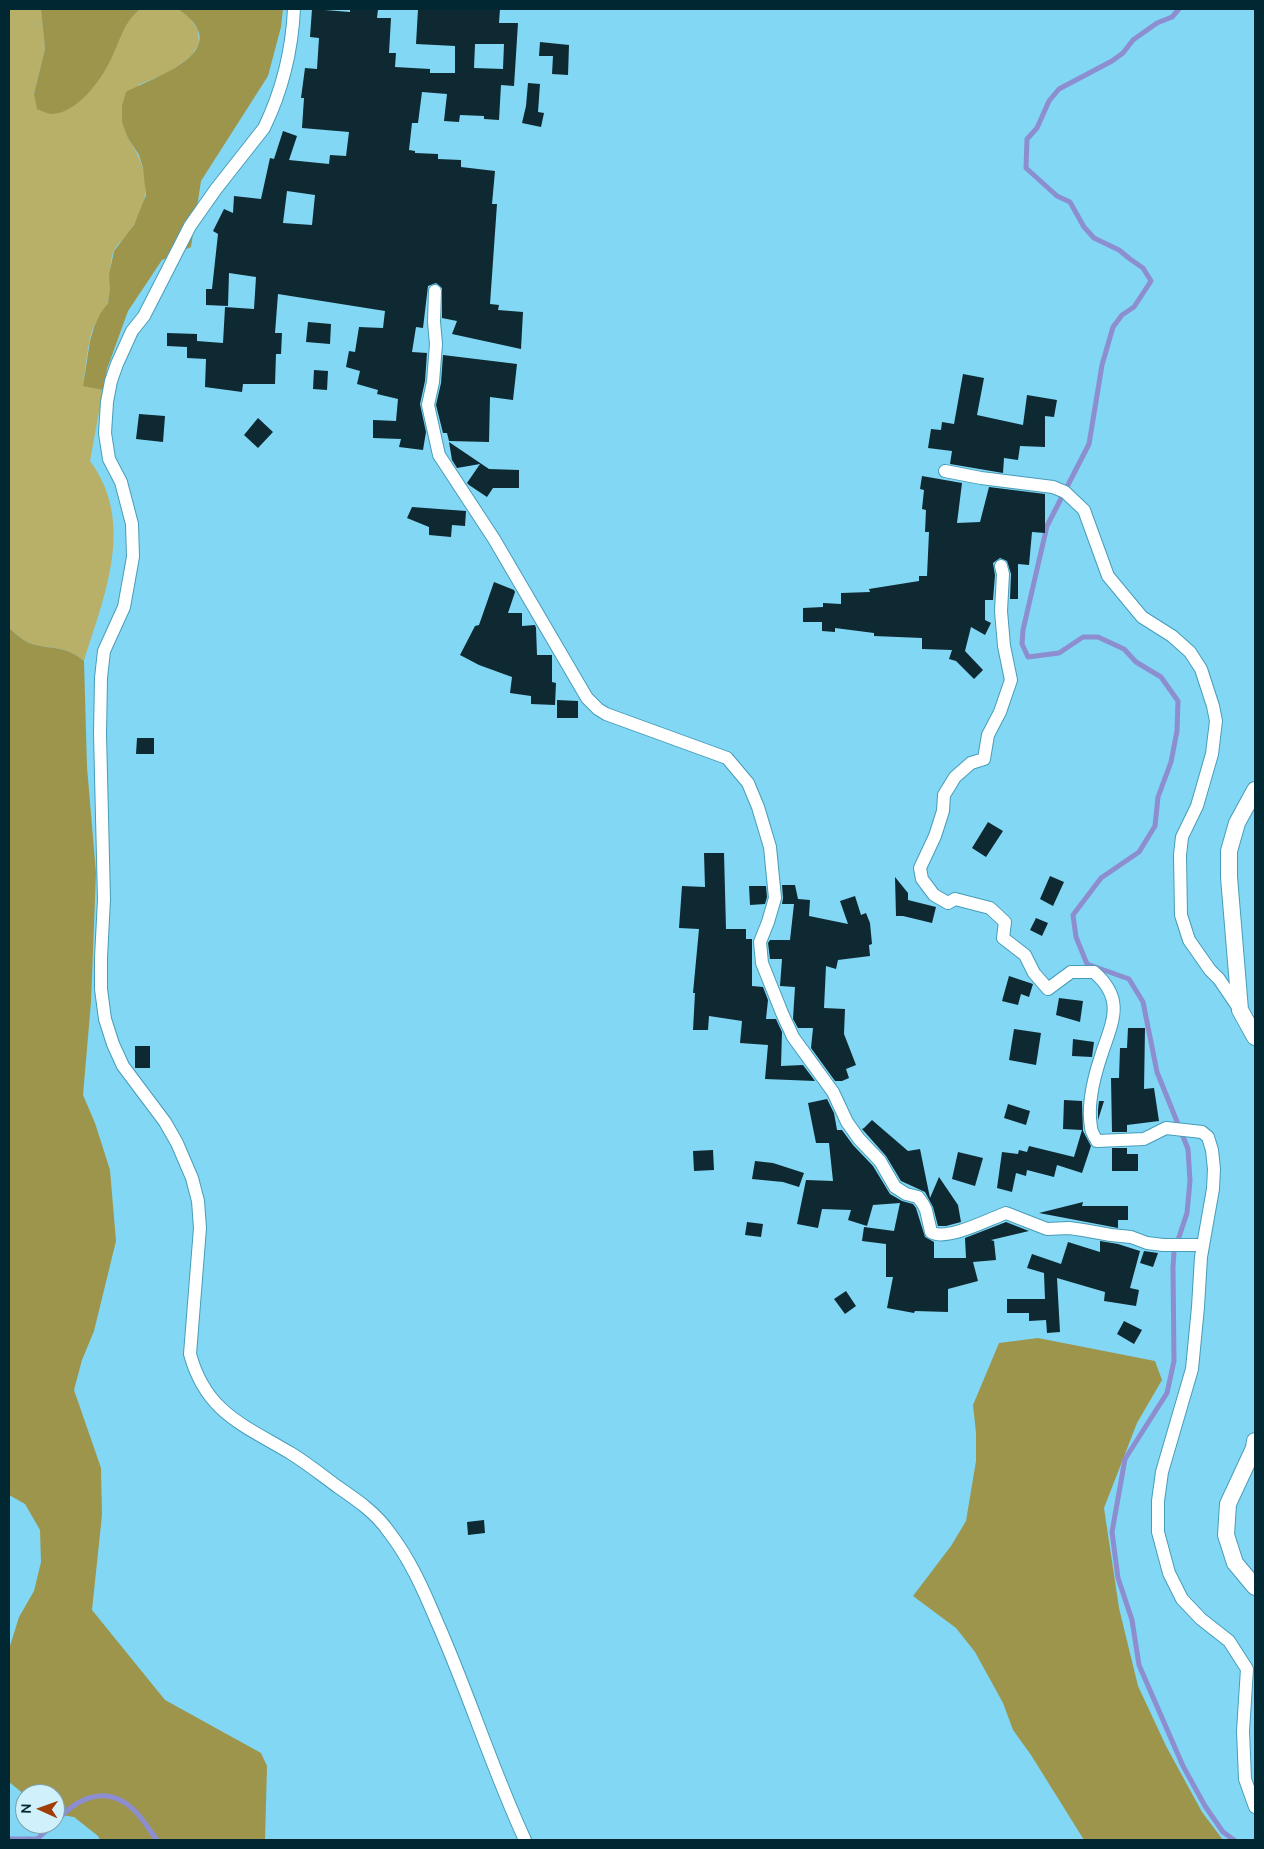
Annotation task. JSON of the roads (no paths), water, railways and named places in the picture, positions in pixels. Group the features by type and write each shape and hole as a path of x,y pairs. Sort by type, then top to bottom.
{"street":[{"path":"294,9 287,65 267,122 190,226 144,316 132,331 110,381 105,433 109,459 121,482 132,524 133,558 124,606 104,651 101,678 100,743 104,899 101,989 105,1020 123,1066 165,1122 177,1143 192,1178 198,1201 200,1228 190,1354 202,1386 236,1422 291,1454 356,1498 389,1531 420,1583 525,1840"},
{"path":"435,291 433,382 428,405 439,455 494,539 587,698 606,714 727,758 748,783 758,807 770,846 774,898 768,922 760,942 762,963 782,1013 793,1037 833,1092 847,1122 859,1139 880,1161 895,1187 906,1194 918,1197 923,1204 931,1232 935,1235 953,1234 1006,1214 1046,1229 1069,1228 1083,1230 1131,1237 1163,1246 1202,1245"},
{"path":"945,471 981,478 1053,487 1065,492 1084,510 1108,576 1142,617 1172,636 1190,652 1201,668 1216,721 1212,754 1197,806 1182,837 1180,855 1182,915 1189,940 1210,970 1220,979 1255,1037"},
{"path":"1001,566 1003,574 1001,611 1004,646 1011,680 1000,712 988,735 984,760 971,763 955,777 944,795 943,811 935,836 920,868 922,879 934,894 948,903 955,899 990,908 1005,922 1003,938 1025,955 1034,973 1048,989 1071,972 1094,972 1103,980 1113,998 1113,1020 1091,1095 1090,1129 1097,1141 1144,1139 1166,1128 1202,1132 1208,1137 1212,1150 1214,1189 1202,1245 1192,1369 1162,1472 1158,1501 1158,1532 1169,1574 1182,1599 1200,1619 1229,1642 1247,1669 1243,1731 1245,1779 1255,1807"},
{"path":"1240,1010 1229,851 1237,823 1255,790"},
{"path":"1255,1441 1254,1448 1228,1504 1226,1534 1235,1563 1255,1588"}],"waterway":[{"path":"1179,9 1172,17 1157,23 1133,40 1123,53 1112,61 1059,89 1049,101 1037,128 1027,139 1026,168 1057,196 1070,202 1084,227 1094,238 1119,250 1143,268 1151,281 1134,307 1122,315 1113,327 1102,365 1089,444 1047,526 1023,630 1022,644 1028,657 1059,653 1083,637 1098,637 1124,649 1136,662 1161,677 1178,701 1177,731 1171,762 1158,797 1155,826 1139,852 1101,878 1073,915 1076,937 1087,964 1129,979 1143,1002 1157,1072 1188,1149 1190,1181 1187,1213 1174,1252 1173,1267 1174,1361 1167,1393 1125,1459 1112,1532 1118,1578 1132,1620 1139,1665 1183,1766 1205,1806 1223,1832 1234,1840"},
{"path":"65,1812 92,1797 112,1797 123,1801 133,1809 157,1840"},
{"path":"9,1839 37,1839 43,1834"}]}
